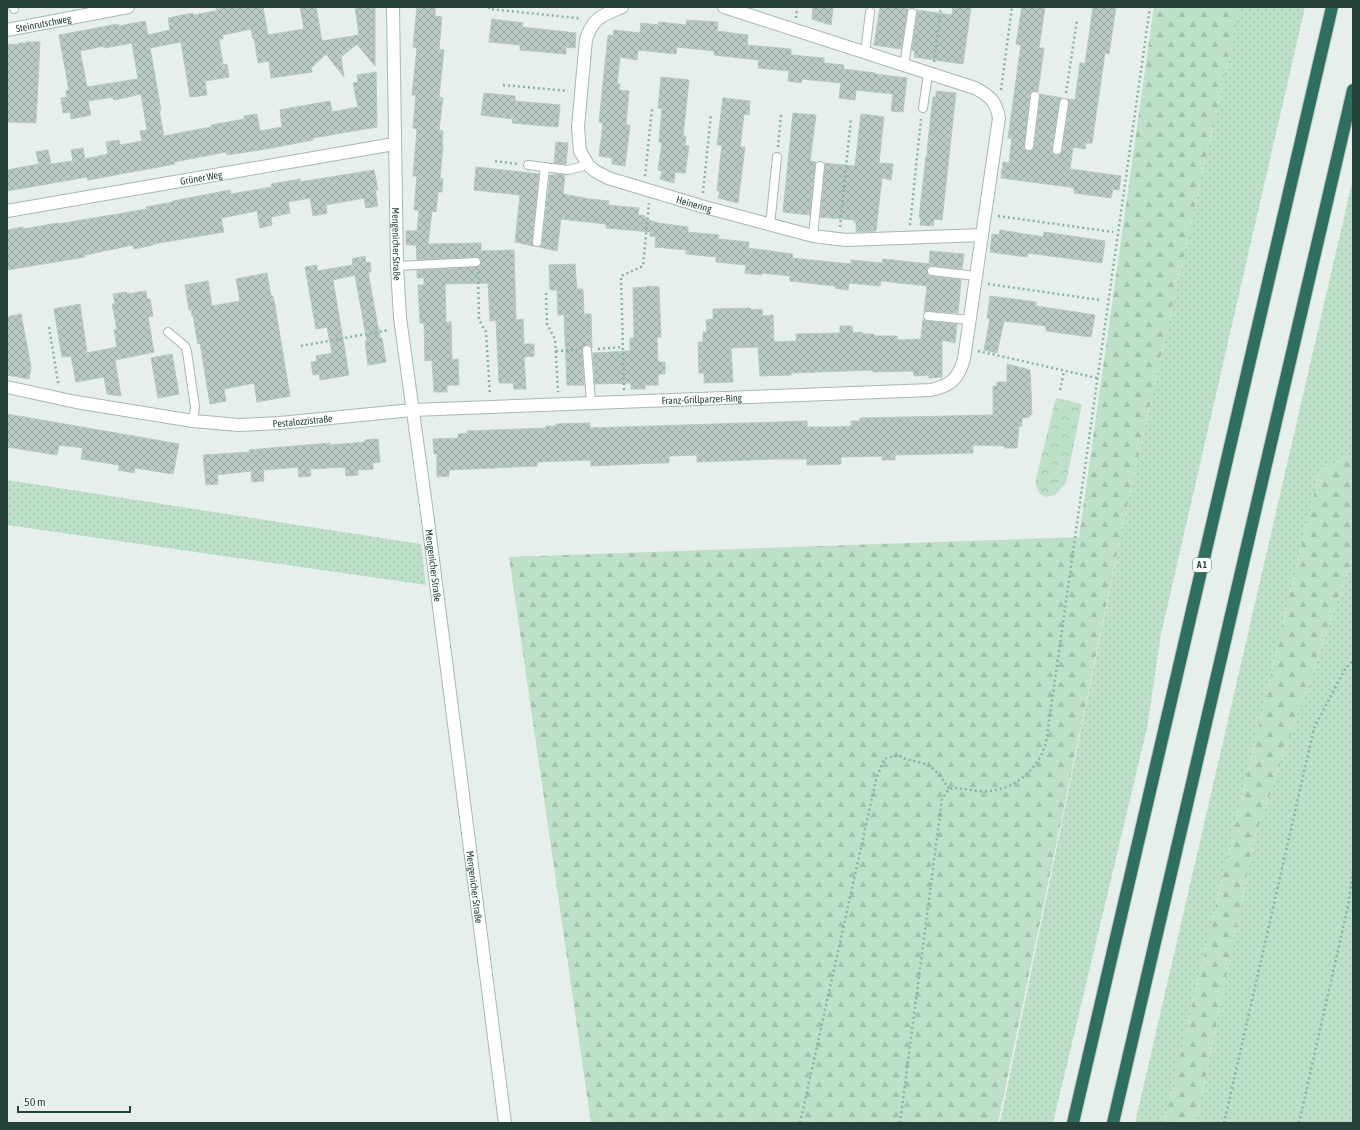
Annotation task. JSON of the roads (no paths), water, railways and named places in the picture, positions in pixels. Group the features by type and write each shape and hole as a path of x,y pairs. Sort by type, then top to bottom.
{"highway":[{"name":"A 1","path":"1073,1123 1332,7"},
{"path":"1113,1123 1353,90"}],"street":[{"name":"Steinrutschweg","path":"7,30 128,7"},
{"name":"Mengenicher Straße","path":"394,7 394,144 397,266 402,328 505,1123"},
{"path":"588,165 580,151 578,127 586,39 590,28 596,19 622,7"},
{"path":"724,7 975,88 987,95 994,103 998,111 999,118 970,320"},
{"name":"Grüner Weg","path":"7,211 394,144"},
{"name":"Heinering","path":"588,165 608,178 701,206 812,236 839,240 982,235"},
{"name":"Franz-Grillparzer-Ring","path":"412,410 931,390 943,387 952,382 958,376 964,359 970,320"},
{"name":"Pestalozzistraße","path":"7,387 56,398 193,421 239,425 280,423 412,410"}],"lane":[{"path":"865,53 870,12"},
{"path":"904,66 912,14"},
{"path":"922,108 930,74"},
{"path":"1029,146 1035,96"},
{"path":"1057,150 1064,102"},
{"path":"770,224 777,157"},
{"path":"528,165 568,170 588,165"},
{"path":"812,236 820,166"},
{"path":"537,242 545,167"},
{"path":"397,266 476,262"},
{"path":"932,271 976,279"},
{"path":"928,316 970,320"},
{"path":"168,332 178,339 187,352 195,407 193,421"},
{"path":"587,350 591,403"}]}
